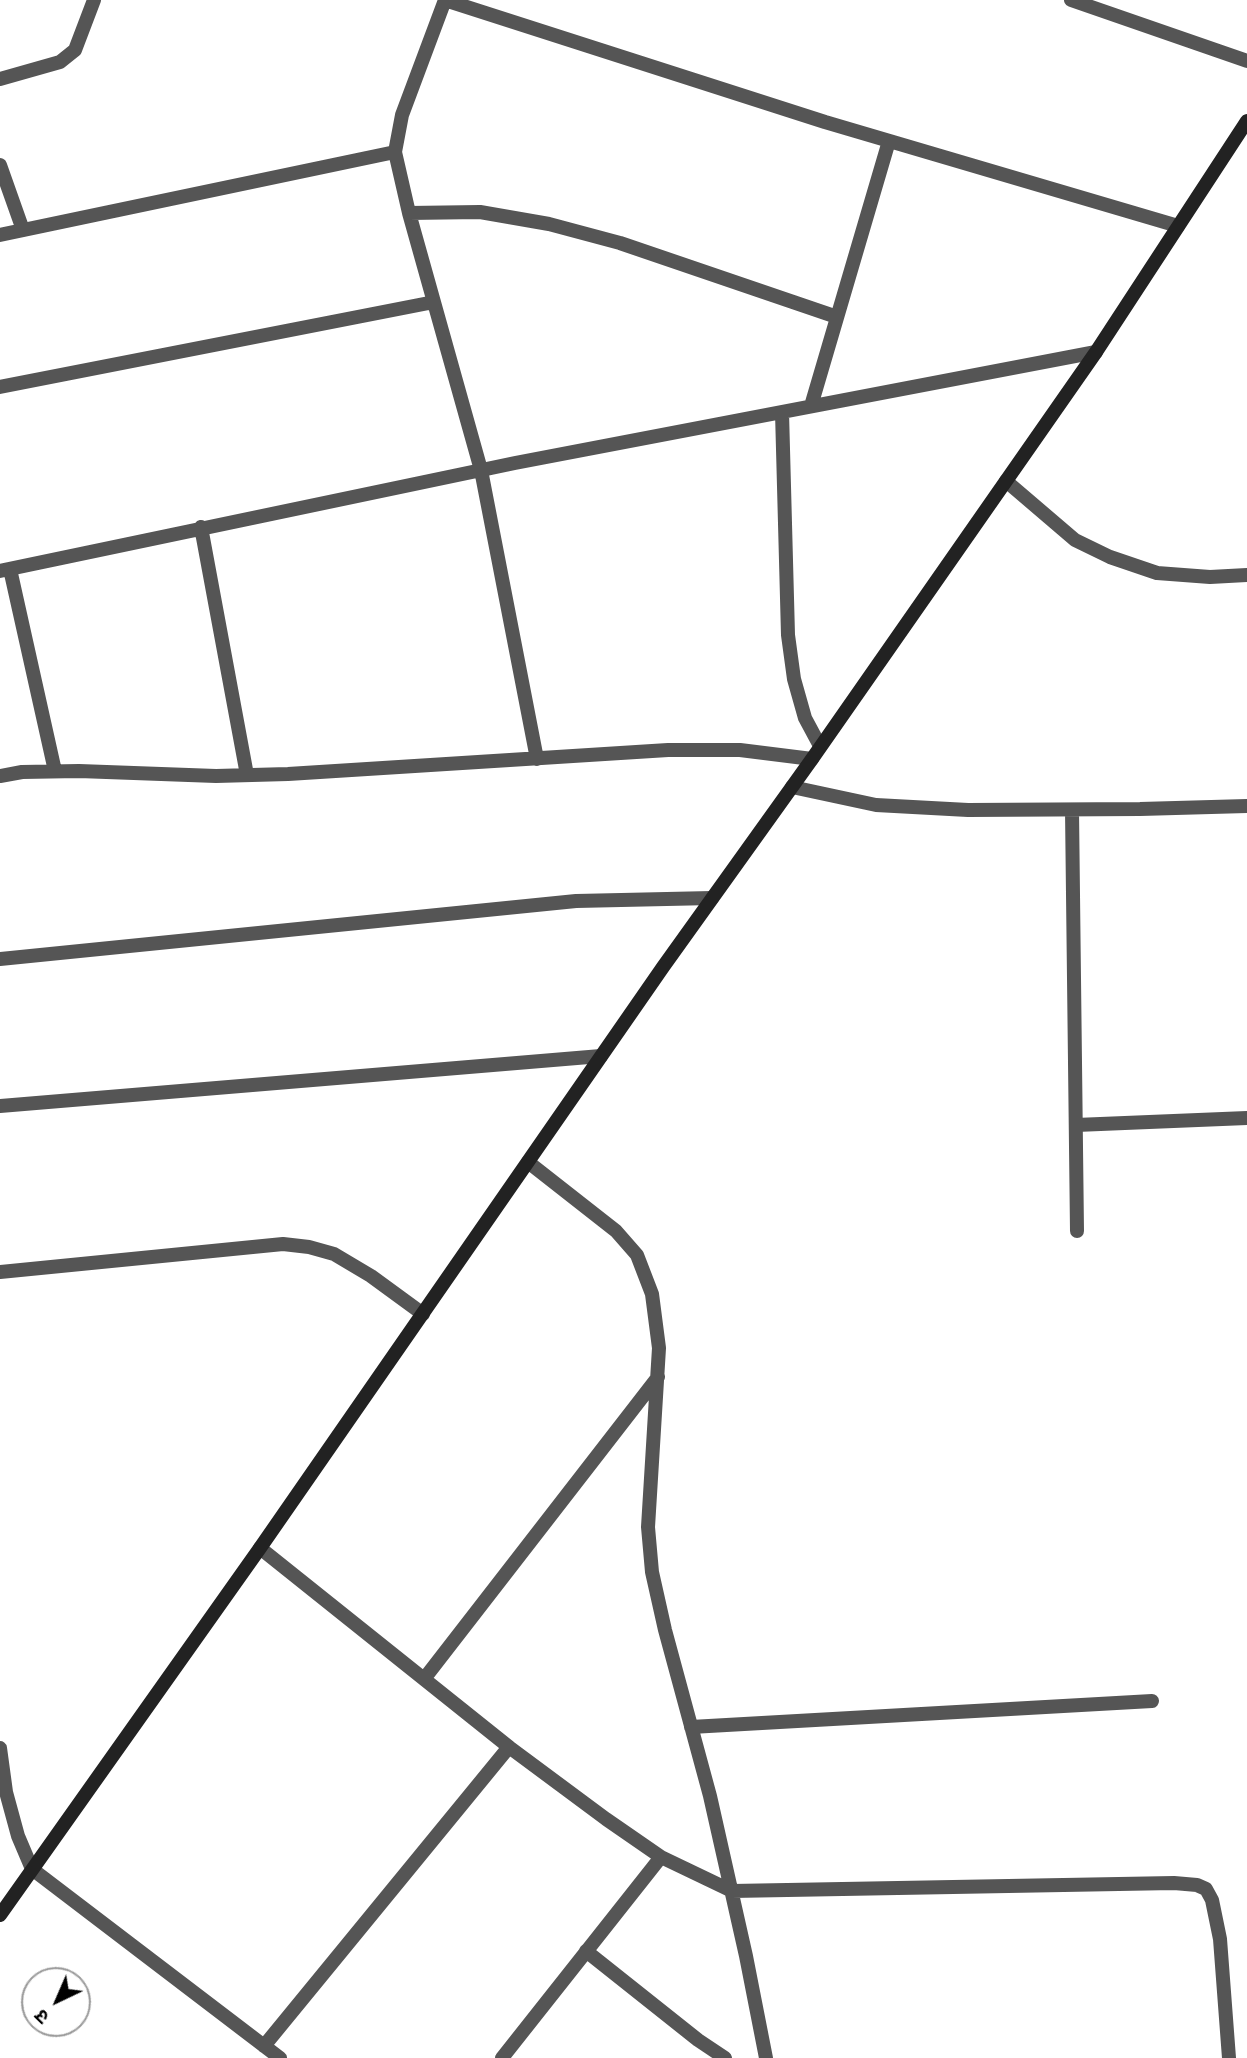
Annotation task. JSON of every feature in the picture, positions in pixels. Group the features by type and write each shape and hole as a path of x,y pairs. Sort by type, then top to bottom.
{"street":[{"path":"0,79 60,62 75,50 94,0"},
{"path":"537,758 481,470 409,213 396,152 402,115 445,0 513,24 888,141 1178,226"},
{"path":"1071,0 1247,61"},
{"path":"0,1915 260,1548 601,1056 1096,352 1247,121"},
{"path":"811,406 888,141"},
{"path":"0,235 396,152"},
{"path":"0,165 23,230"},
{"path":"409,213 480,212 549,224 620,243 837,317"},
{"path":"0,387 434,302"},
{"path":"55,771 5,570 481,470 1096,352"},
{"path":"782,412 788,635 794,679 816,753"},
{"path":"1006,481 1075,540 1110,557 1157,573 1210,577 1247,575"},
{"path":"201,527 247,775"},
{"path":"0,776 55,771 247,775 668,750 816,753"},
{"path":"792,787 876,804 968,810 1247,806"},
{"path":"1072,810 1077,1231"},
{"path":"0,959 576,901 712,898"},
{"path":"0,1106 601,1056"},
{"path":"1076,1125 1247,1118"},
{"path":"528,1162 616,1230 637,1255 652,1294 659,1348 648,1527 652,1572 732,1891 766,2058"},
{"path":"0,1270 283,1244 334,1254 371,1276 422,1314"},
{"path":"424,1679 657,1377"},
{"path":"260,1548 509,1746 606,1819 660,1857 732,1891 1197,1885 1206,1889 1212,1900 1220,1940 1229,2058"},
{"path":"691,1727 1152,1701"},
{"path":"264,2046 509,1746"},
{"path":"0,1748 6,1792 18,1836 32,1869 280,2058"},
{"path":"502,2058 660,1857"},
{"path":"586,1951 724,2058"}]}
